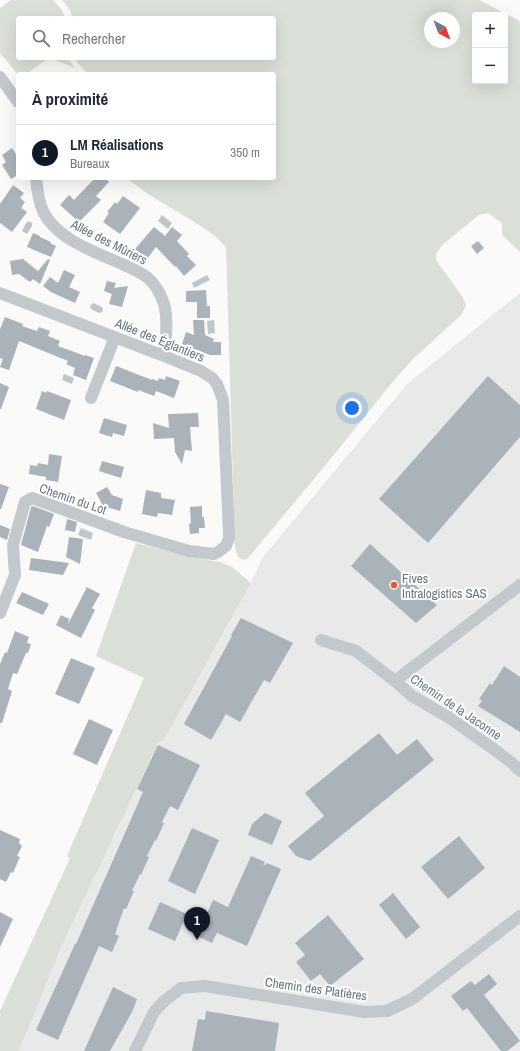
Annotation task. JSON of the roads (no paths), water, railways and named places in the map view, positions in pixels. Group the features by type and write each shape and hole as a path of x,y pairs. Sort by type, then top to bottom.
{"street":[{"path":"0,77 16,99"},
{"name":"Allée des Mûriers","path":"36,180 41,206 49,220 60,233 95,252 136,270 152,282 164,305 166,338 164,356"},
{"name":"Allée des Églantiers","path":"0,293 201,371 217,384 223,400 229,533 228,542 223,549"},
{"path":"91,398 114,337"},
{"name":"Chemin du Lot","path":"0,613 15,575 13,544 25,502 32,498 124,532 189,551 214,554 223,549"},
{"name":"Chemin de la Jaconne","path":"395,681 520,585"},
{"name":"Chemin de la Jaconne","path":"321,640 356,651 412,696 490,746 520,771"},
{"name":"Chemin des Platières","path":"135,1051 154,1012 163,1002 180,988 205,986 364,1012 387,1011 412,999 520,916"}],"place":[{"name":"Fives Intralogistics SAS","path":"394,585"},
{"name":"LM Réalisations","path":"197,940"}]}
